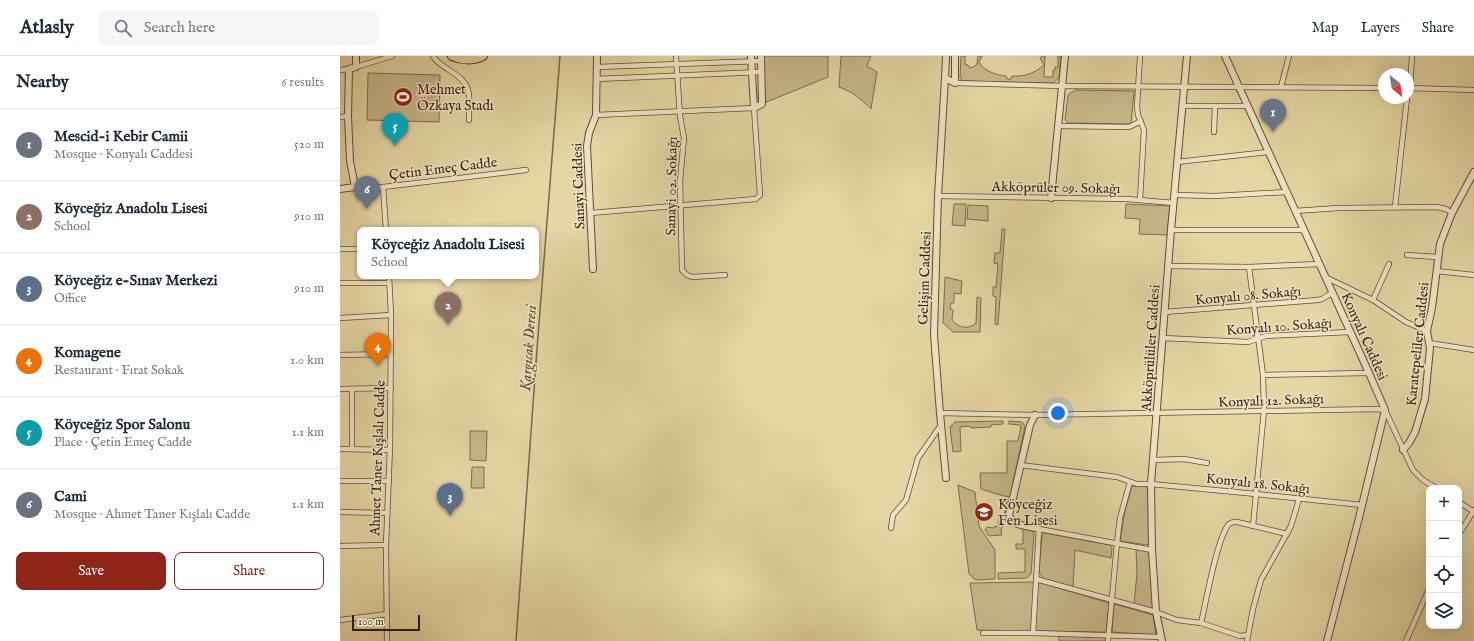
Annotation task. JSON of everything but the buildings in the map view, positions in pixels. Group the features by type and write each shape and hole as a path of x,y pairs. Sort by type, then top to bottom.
{"highway":[{"path":"452,56 474,59 483,56"}],"street":[{"path":"356,56 356,67"},
{"path":"340,70 349,69 392,56"},
{"path":"433,56 437,62 466,82 470,93 469,120"},
{"name":"Sanayi Caddesi","path":"593,269 587,146 589,133 596,115 597,56"},
{"name":"Sanayi 02. Sokağı","path":"676,56 679,112 684,138 680,205 681,266 684,273 697,277 725,274"},
{"name":"Gelişim Caddesi","path":"946,56 938,196 934,335 946,478"},
{"path":"955,56 955,83"},
{"path":"1051,198 1065,56"},
{"path":"1140,56 1137,112 1144,130 1140,200"},
{"name":"Akköprülüler Caddesi","path":"1162,639 1156,612 1152,550 1151,484 1171,230 1187,56"},
{"name":"Konyalı Caddesi","path":"1225,56 1385,410"},
{"path":"1281,87 1289,56"},
{"path":"1411,68 1412,56"},
{"path":"591,213 758,197 760,190 757,163 752,58"},
{"path":"596,115 754,108 762,104 761,58 676,64 597,67"},
{"path":"349,69 348,116 350,161 355,187"},
{"path":"596,79 761,72"},
{"path":"945,78 952,83 1063,86 1378,88"},
{"path":"1414,90 1474,90"},
{"path":"1395,207 1406,104"},
{"path":"1182,106 1248,106"},
{"path":"1214,132 1215,106"},
{"path":"340,117 348,116"},
{"path":"1058,126 1129,126 1141,121"},
{"path":"1177,162 1268,152"},
{"name":"Çetin Emeç Cadde","path":"340,189 355,187 383,187 526,170"},
{"name":"Karatepeliler Caddesi","path":"1403,450 1415,432 1424,406 1430,348 1427,331 1432,308 1437,257 1442,238 1452,213 1474,172"},
{"path":"383,187 386,227"},
{"path":"1175,195 1215,196 1286,192"},
{"name":"Akköprüler 09. Sokağı","path":"938,196 1174,202"},
{"path":"1295,211 1338,208 1441,207 1452,213"},
{"path":"1171,230 1304,230"},
{"path":"340,249 357,249"},
{"path":"1407,255 1437,257"},
{"path":"1168,266 1249,267 1320,264"},
{"path":"1373,300 1389,264"},
{"path":"1249,267 1263,375 1264,410 1253,526"},
{"path":"1436,271 1474,275"},
{"path":"1326,277 1373,300 1406,322 1427,331"},
{"name":"Ahmet Taner Kışlalı Cadde","path":"387,641 386,545 391,388 391,315 389,279"},
{"path":"340,283 389,283"},
{"name":"Konyalı 08. Sokağı","path":"1165,312 1318,300 1332,293"},
{"path":"340,318 391,315"},
{"name":"Konyalı 10. Sokağı","path":"1162,338 1248,342 1266,336 1350,332"},
{"path":"1429,343 1474,350"},
{"path":"340,355 391,354"},
{"path":"1263,375 1369,373"},
{"path":"340,389 391,388"},
{"path":"352,389 352,449"},
{"name":"Konyalı 12. Sokağı","path":"940,413 1035,415 1372,408 1385,410"},
{"path":"1385,410 1416,475 1431,485"},
{"path":"1327,641 1385,410"},
{"path":"1035,415 1030,425 1009,517 1014,523 1152,550"},
{"path":"891,528 893,515 906,500 918,458 941,425"},
{"path":"340,449 390,450"},
{"path":"1153,460 1184,459 1207,463"},
{"name":"Konyalı 18. Sokağı","path":"1020,466 1117,477 1137,484 1151,484 1362,505"},
{"path":"340,481 389,481"},
{"path":"1108,641 1120,518 1130,482"},
{"path":"1247,641 1261,580 1287,534 1299,499"},
{"path":"1462,504 1474,511 1462,529"},
{"path":"340,512 387,513"},
{"path":"1201,623 1218,550 1226,528 1234,521 1287,534"},
{"path":"1033,633 1039,529"},
{"path":"340,546 386,545"},
{"path":"1036,579 1156,612 1177,620 1201,623 1240,636 1248,635"},
{"path":"1406,641 1427,593"},
{"path":"340,620 387,614"},
{"path":"984,633 1109,635 1162,639"},
{"path":"1248,635 1252,641"}],"shaded area":[{"path":"763,56 828,56 828,77 764,103"},
{"path":"841,56 871,56 867,66 877,72 871,109 856,96 839,87"},
{"path":"961,56 965,56 965,64 970,68 977,64 978,56 982,56 979,62 984,68 995,74 1006,76 1007,79 1011,79 1012,76 1025,75 1041,68 1044,65 1040,58 1042,56 1045,56 1044,77 1053,77 1053,70 1055,70 1055,67 1058,67 1058,56 1061,56 1059,78 1053,83 963,81 960,78"},
{"name":"Mehmet Özkaya Stadı","path":"368,73 440,75 439,122 367,120"},
{"path":"1075,90 1134,91 1131,124 1068,123 1065,120 1068,95"},
{"path":"954,204 966,204 965,226 952,225"},
{"path":"1126,204 1170,206 1167,235 1139,234 1140,219 1125,218"},
{"path":"968,205 988,206 988,221 967,219"},
{"path":"1002,229 1005,229 998,325 995,324 996,297 993,296 993,287 996,287 998,264 994,263 995,253 1000,253"},
{"path":"945,277 962,281 961,294 954,293 954,303 951,303 950,309 953,310 952,320 958,325 970,327 976,323 977,297 981,298 980,332 953,332 943,323"},
{"path":"1003,421 1003,424 991,425 991,427 960,427 961,451 953,452 950,427 955,422"},
{"path":"1009,421 1022,422 1025,426 1010,497 981,489 980,473 1007,473 1007,441 1018,441 1021,427 1020,425 1009,424"},
{"path":"470,431 487,431 486,461 470,460"},
{"path":"472,467 484,467 484,488 471,488"},
{"path":"958,485 975,492 979,526 995,550 995,579 976,580 969,574"},
{"path":"1132,486 1149,487 1149,543 1147,545 1120,541 1125,511"},
{"path":"1007,500 1010,500 1005,523 1001,529 1002,535 989,536 985,530 987,527 997,527 1000,516 1004,517"},
{"path":"1023,528 1032,530 1034,534 1031,574 1027,578 998,579 998,573 1025,572 1025,549 1016,549 1016,544 1023,544"},
{"path":"1045,533 1110,545 1112,548 1111,558 1075,550 1073,587 1044,579 1039,572 1042,535"},
{"path":"1136,549 1150,551 1153,609 1134,605 1137,573"},
{"path":"1034,582 1031,631 977,630 970,583"},
{"path":"1038,582 1109,603 1106,632 1035,631"},
{"path":"1114,604 1153,615 1156,635 1112,632"},
{"path":"1059,636 1105,637 1105,641 1059,641"}],"waterway":[{"name":"Kargıcak Deresi","path":"516,641 560,56"}],"place":[{"name":"Mehmet Özkaya Stadı","path":"403,97"},
{"name":"Mescid-i Kebir Camii","path":"1273,132"},
{"name":"Köyceğiz Spor Salonu","path":"395,146"},
{"name":"Cami","path":"367,209"},
{"name":"Köyceğiz Anadolu Lisesi","path":"448,325"},
{"name":"Komagene","path":"378,366"},
{"name":"Köyceğiz Fen Lisesi","path":"984,512"},
{"name":"Köyceğiz e-Sınav Merkezi","path":"450,516"}]}
